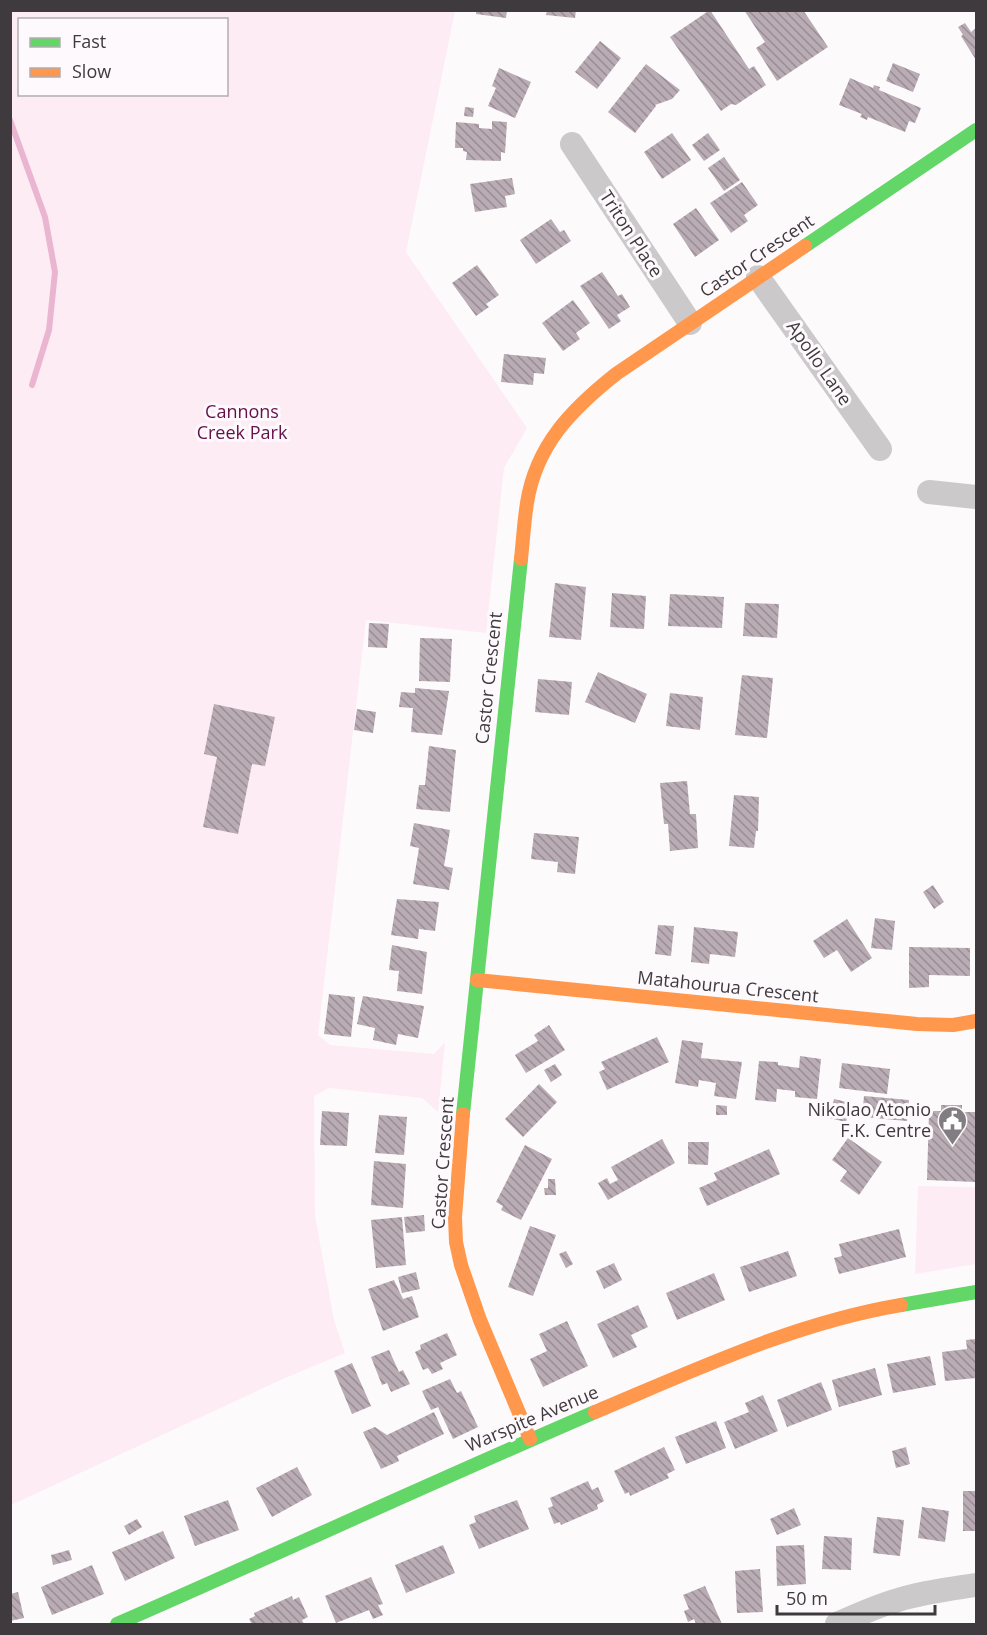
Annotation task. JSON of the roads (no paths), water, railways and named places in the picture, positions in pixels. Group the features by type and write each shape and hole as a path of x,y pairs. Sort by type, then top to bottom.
{"street":[{"name":"Castor Crescent","path":"530,1439 467,1288 456,1242 456,1181 522,546 527,502 533,479 545,449 564,421 587,397 616,374 976,129"},
{"name":"Triton Place","path":"572,144 690,323"},
{"name":"Apollo Lane","path":"758,277 880,449"},
{"path":"930,492 976,497"},
{"name":"Matahourua Crescent","path":"477,980 917,1024 953,1025 976,1021"},
{"name":"Warspite Avenue","path":"117,1624 530,1439 739,1351 822,1323 893,1306 976,1292"},
{"path":"837,1624 876,1606 899,1599 976,1585"}],"waterway":[{"path":"10,120 45,217 55,272 49,330 32,385"}],"place":[{"name":"Nikolao Atonio F.K. Centre","path":"952,1146"}],"park label":[{"name":"Cannons Creek Park","path":"242,422"}]}
